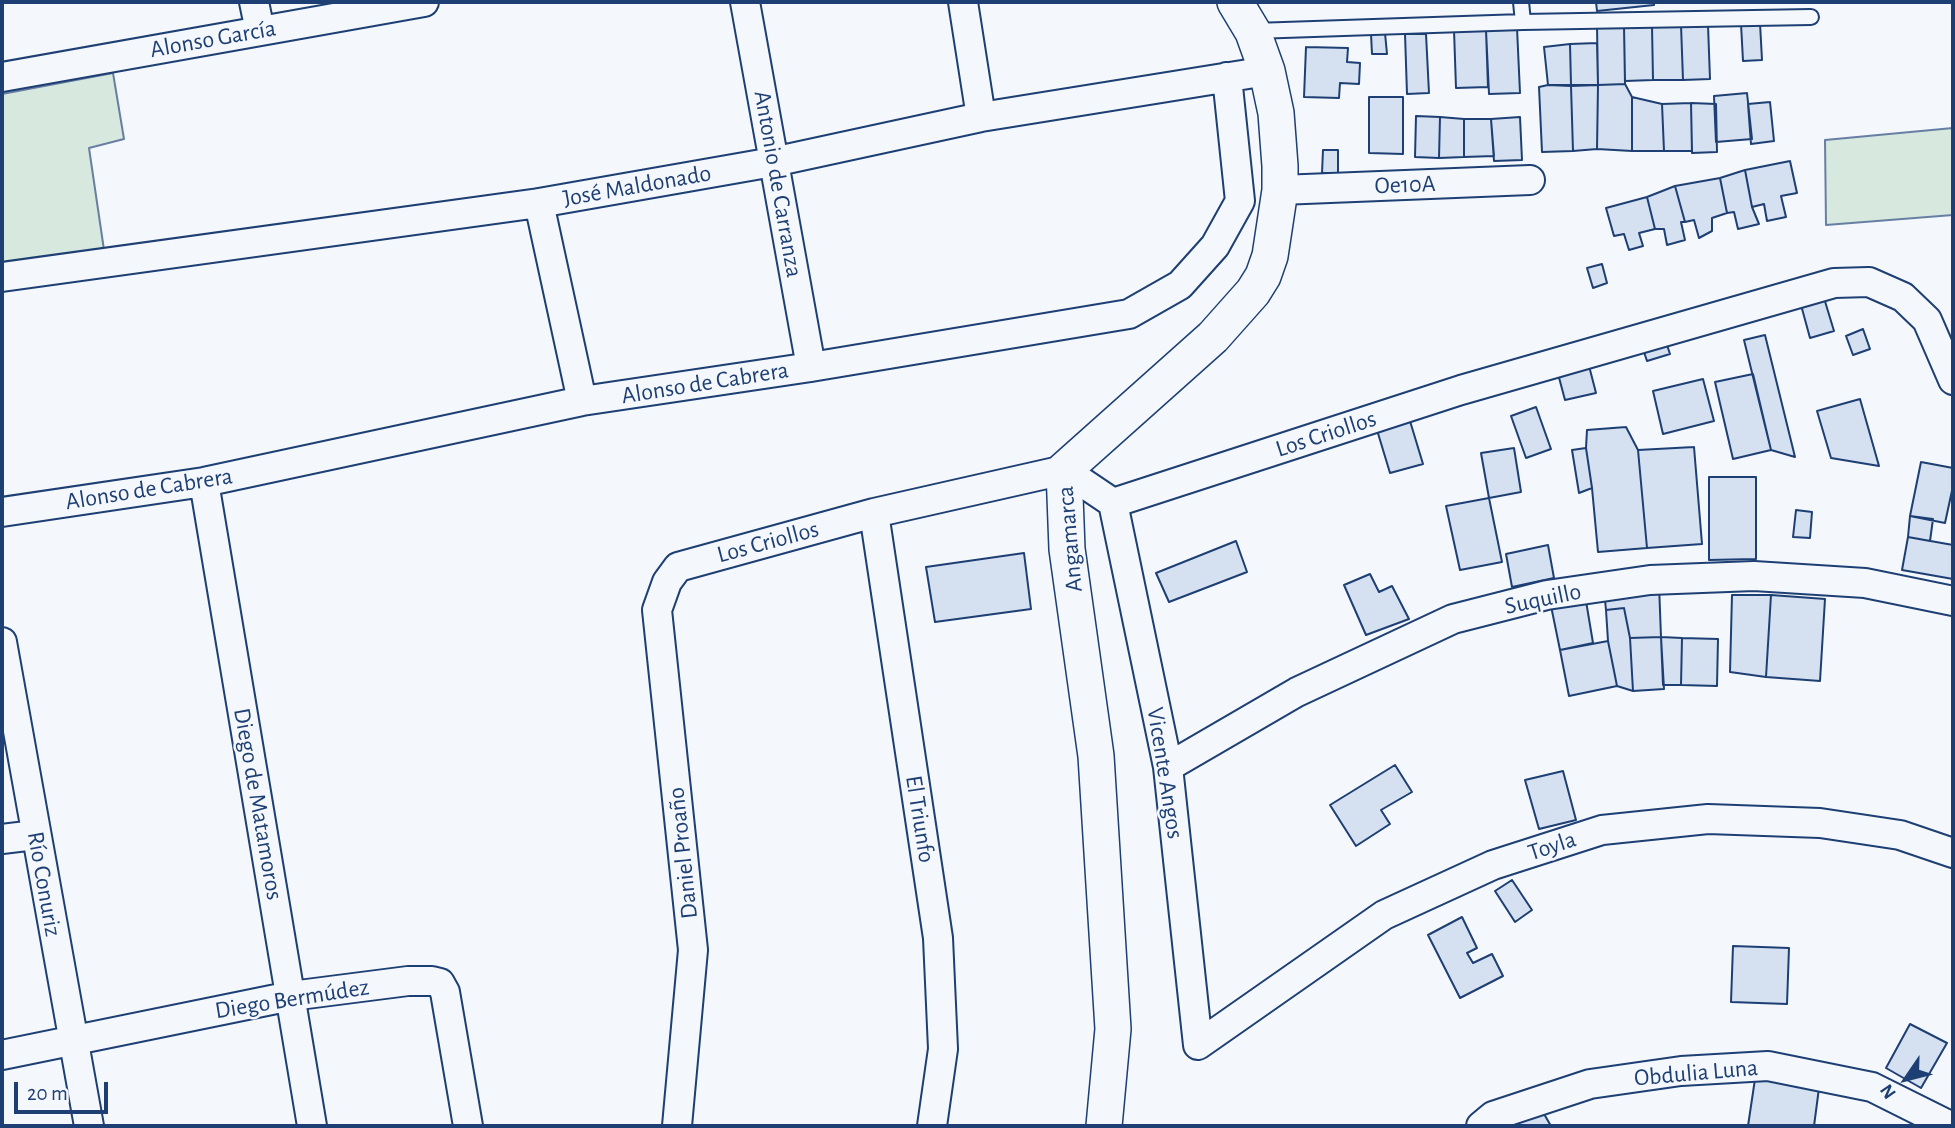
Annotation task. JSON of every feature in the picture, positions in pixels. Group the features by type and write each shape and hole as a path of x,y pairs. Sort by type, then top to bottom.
{"street":[{"path":"254,2 260,31"},
{"name":"Alonso García","path":"2,77 424,2"},
{"name":"Antonio de Carranza","path":"745,2 811,367"},
{"path":"963,2 982,117"},
{"name":"Angamarca","path":"1104,1126 1113,1029 1096,756 1068,549 1064,470 1213,337 1253,292 1263,276 1270,256 1280,190 1276,113 1268,71 1253,32 1235,2"},
{"name":"José Maldonado","path":"2,277 539,203 773,162 982,117 1268,71"},
{"name":"Alonso de Cabrera","path":"2,512 204,482 583,401 811,367 1129,314 1180,285 1215,246 1240,201 1227,78"},
{"name":"Oe10A","path":"1280,190 1530,180"},
{"path":"539,203 583,401"},
{"name":"Los Criollos","path":"1114,503 1461,390 1834,283 1869,282 1903,297 1927,320 1953,380"},
{"path":"1064,470 1114,503"},
{"name":"Los Criollos","path":"667,582 678,566 874,513 1064,470"},
{"name":"Diego de Matamoros","path":"204,482 312,1126"},
{"name":"Vicente Angos","path":"1114,503 1168,767 1198,1045"},
{"name":"El Triunfo","path":"874,513 938,938 943,1049 932,1126"},
{"name":"Suquillo","path":"1168,767 1297,692 1453,619 1547,595 1650,580 1754,576 1865,583 1953,601"},
{"name":"Daniel Proaño","path":"667,582 657,610 693,950 677,1126"},
{"name":"Río Conuriz","path":"2,642 89,1126"},
{"name":"Toyla","path":"1198,1045 1384,915 1493,865 1601,830 1708,819 1819,823 1900,835 1953,853"},
{"path":"2,839 35,835"},
{"name":"Diego Bermúdez","path":"2,1055 290,996 408,981 432,981 440,983 444,992 468,1126"},
{"name":"Obdulia Luna","path":"1480,1126 1493,1116 1591,1084 1681,1071 1768,1066 1872,1087 1950,1126"}],"lane":[{"path":"1521,2 1523,22"},
{"path":"1253,32 1523,22 1811,18"}],"shaded area":[{"path":"113,73 124,139 89,148 104,250 2,263 2,94"},
{"path":"1953,128 1953,215 1826,225 1825,140"}],"building":[{"path":"1596,2 1654,2 1654,5 1597,11"},
{"path":"1760,23 1762,60 1743,61 1741,24"},
{"path":"1681,25 1683,80 1653,80 1652,26"},
{"path":"1681,25 1708,25 1710,79 1683,80"},
{"path":"1597,26 1624,26 1625,84 1598,85"},
{"path":"1624,26 1652,26 1653,80 1625,81"},
{"path":"1517,28 1520,93 1489,94 1486,30"},
{"path":"1454,30 1486,30 1488,87 1456,88"},
{"path":"1385,33 1387,54 1372,54 1371,34"},
{"path":"1405,34 1426,34 1429,93 1407,94"},
{"path":"1597,43 1598,85 1571,85 1570,44"},
{"path":"1570,44 1571,85 1548,85 1544,47"},
{"path":"1306,47 1348,48 1347,62 1360,63 1359,84 1340,83 1339,98 1304,97"},
{"path":"1625,84 1632,97 1632,151 1597,149 1598,85"},
{"path":"1598,85 1597,149 1573,151 1571,86"},
{"path":"1571,86 1573,151 1542,152 1539,87"},
{"path":"1747,93 1752,139 1716,142 1714,96"},
{"path":"1369,97 1403,97 1403,154 1369,153"},
{"path":"1632,97 1662,104 1664,151 1632,151"},
{"path":"1770,102 1774,141 1751,144 1748,104"},
{"path":"1691,103 1716,104 1717,152 1692,153"},
{"path":"1691,103 1692,151 1664,151 1662,104"},
{"path":"1416,116 1440,117 1439,158 1415,157"},
{"path":"1440,117 1464,119 1464,157 1439,158"},
{"path":"1520,117 1522,160 1494,161 1491,119"},
{"path":"1464,119 1491,119 1494,156 1464,157"},
{"path":"1323,150 1338,150 1338,173 1322,173"},
{"path":"1790,161 1797,193 1781,196 1786,217 1767,221 1764,204 1752,207 1745,170"},
{"path":"1745,170 1752,207 1759,224 1738,229 1734,212 1727,213 1720,178"},
{"path":"1720,178 1727,213 1712,218 1712,231 1699,238 1694,220 1685,222 1675,186"},
{"path":"1675,186 1685,222 1681,222 1685,240 1667,245 1664,229 1655,229 1647,197"},
{"path":"1647,197 1655,229 1639,233 1643,246 1629,250 1624,234 1614,236 1606,208"},
{"path":"1602,264 1607,283 1593,288 1587,268"},
{"path":"1824,298 1834,331 1810,338 1801,305"},
{"path":"1863,329 1870,349 1853,355 1846,336"},
{"path":"1765,335 1795,457 1771,450 1744,340"},
{"path":"1666,342 1670,354 1647,361 1643,349"},
{"path":"1588,362 1596,393 1565,400 1557,370"},
{"path":"1753,374 1771,450 1733,459 1715,382"},
{"path":"1703,379 1714,421 1663,434 1653,391"},
{"path":"1860,399 1879,466 1831,458 1817,411"},
{"path":"1536,407 1551,449 1526,458 1511,416"},
{"path":"1410,421 1423,464 1390,473 1377,430"},
{"path":"1626,427 1638,450 1647,548 1598,552 1586,448 1587,430"},
{"path":"1694,447 1702,544 1647,548 1638,450"},
{"path":"1514,448 1521,492 1489,498 1481,453"},
{"path":"1586,448 1592,488 1579,493 1572,450"},
{"path":"1921,462 1953,468 1953,486 1945,523 1910,516"},
{"path":"1709,477 1756,477 1756,559 1709,560"},
{"path":"1489,498 1502,562 1460,570 1446,506"},
{"path":"1796,510 1812,512 1810,538 1793,537"},
{"path":"1910,516 1933,519 1930,541 1908,537"},
{"path":"1908,537 1953,545 1953,579 1902,570"},
{"path":"1236,541 1247,572 1169,602 1156,573"},
{"path":"1548,545 1554,578 1512,587 1506,554"},
{"path":"1024,553 1031,609 935,622 926,567"},
{"path":"1370,574 1379,592 1392,586 1409,619 1366,635 1344,585"},
{"path":"1659,584 1661,637 1630,638 1624,608 1606,610 1604,590"},
{"path":"1585,595 1593,643 1560,650 1550,601"},
{"path":"1732,595 1771,595 1766,677 1730,672"},
{"path":"1771,595 1825,599 1820,681 1766,677"},
{"path":"1624,608 1630,638 1633,691 1617,686 1608,641 1606,610"},
{"path":"1661,637 1664,689 1633,691 1630,638"},
{"path":"1661,637 1682,638 1681,685 1663,685"},
{"path":"1682,638 1718,639 1717,686 1681,685"},
{"path":"1608,641 1617,686 1569,696 1560,650"},
{"path":"1395,765 1412,792 1381,810 1390,824 1356,846 1330,805"},
{"path":"1563,771 1576,820 1539,829 1525,780"},
{"path":"1512,880 1532,910 1515,922 1495,891"},
{"path":"1462,917 1477,948 1467,953 1473,963 1492,954 1503,976 1460,998 1428,935"},
{"path":"1733,946 1789,948 1787,1004 1731,1002"},
{"path":"1910,1024 1947,1043 1921,1088 1886,1068"},
{"path":"1755,1079 1819,1088 1814,1126 1748,1126"},
{"path":"1540,1107 1551,1126 1505,1126"}]}
